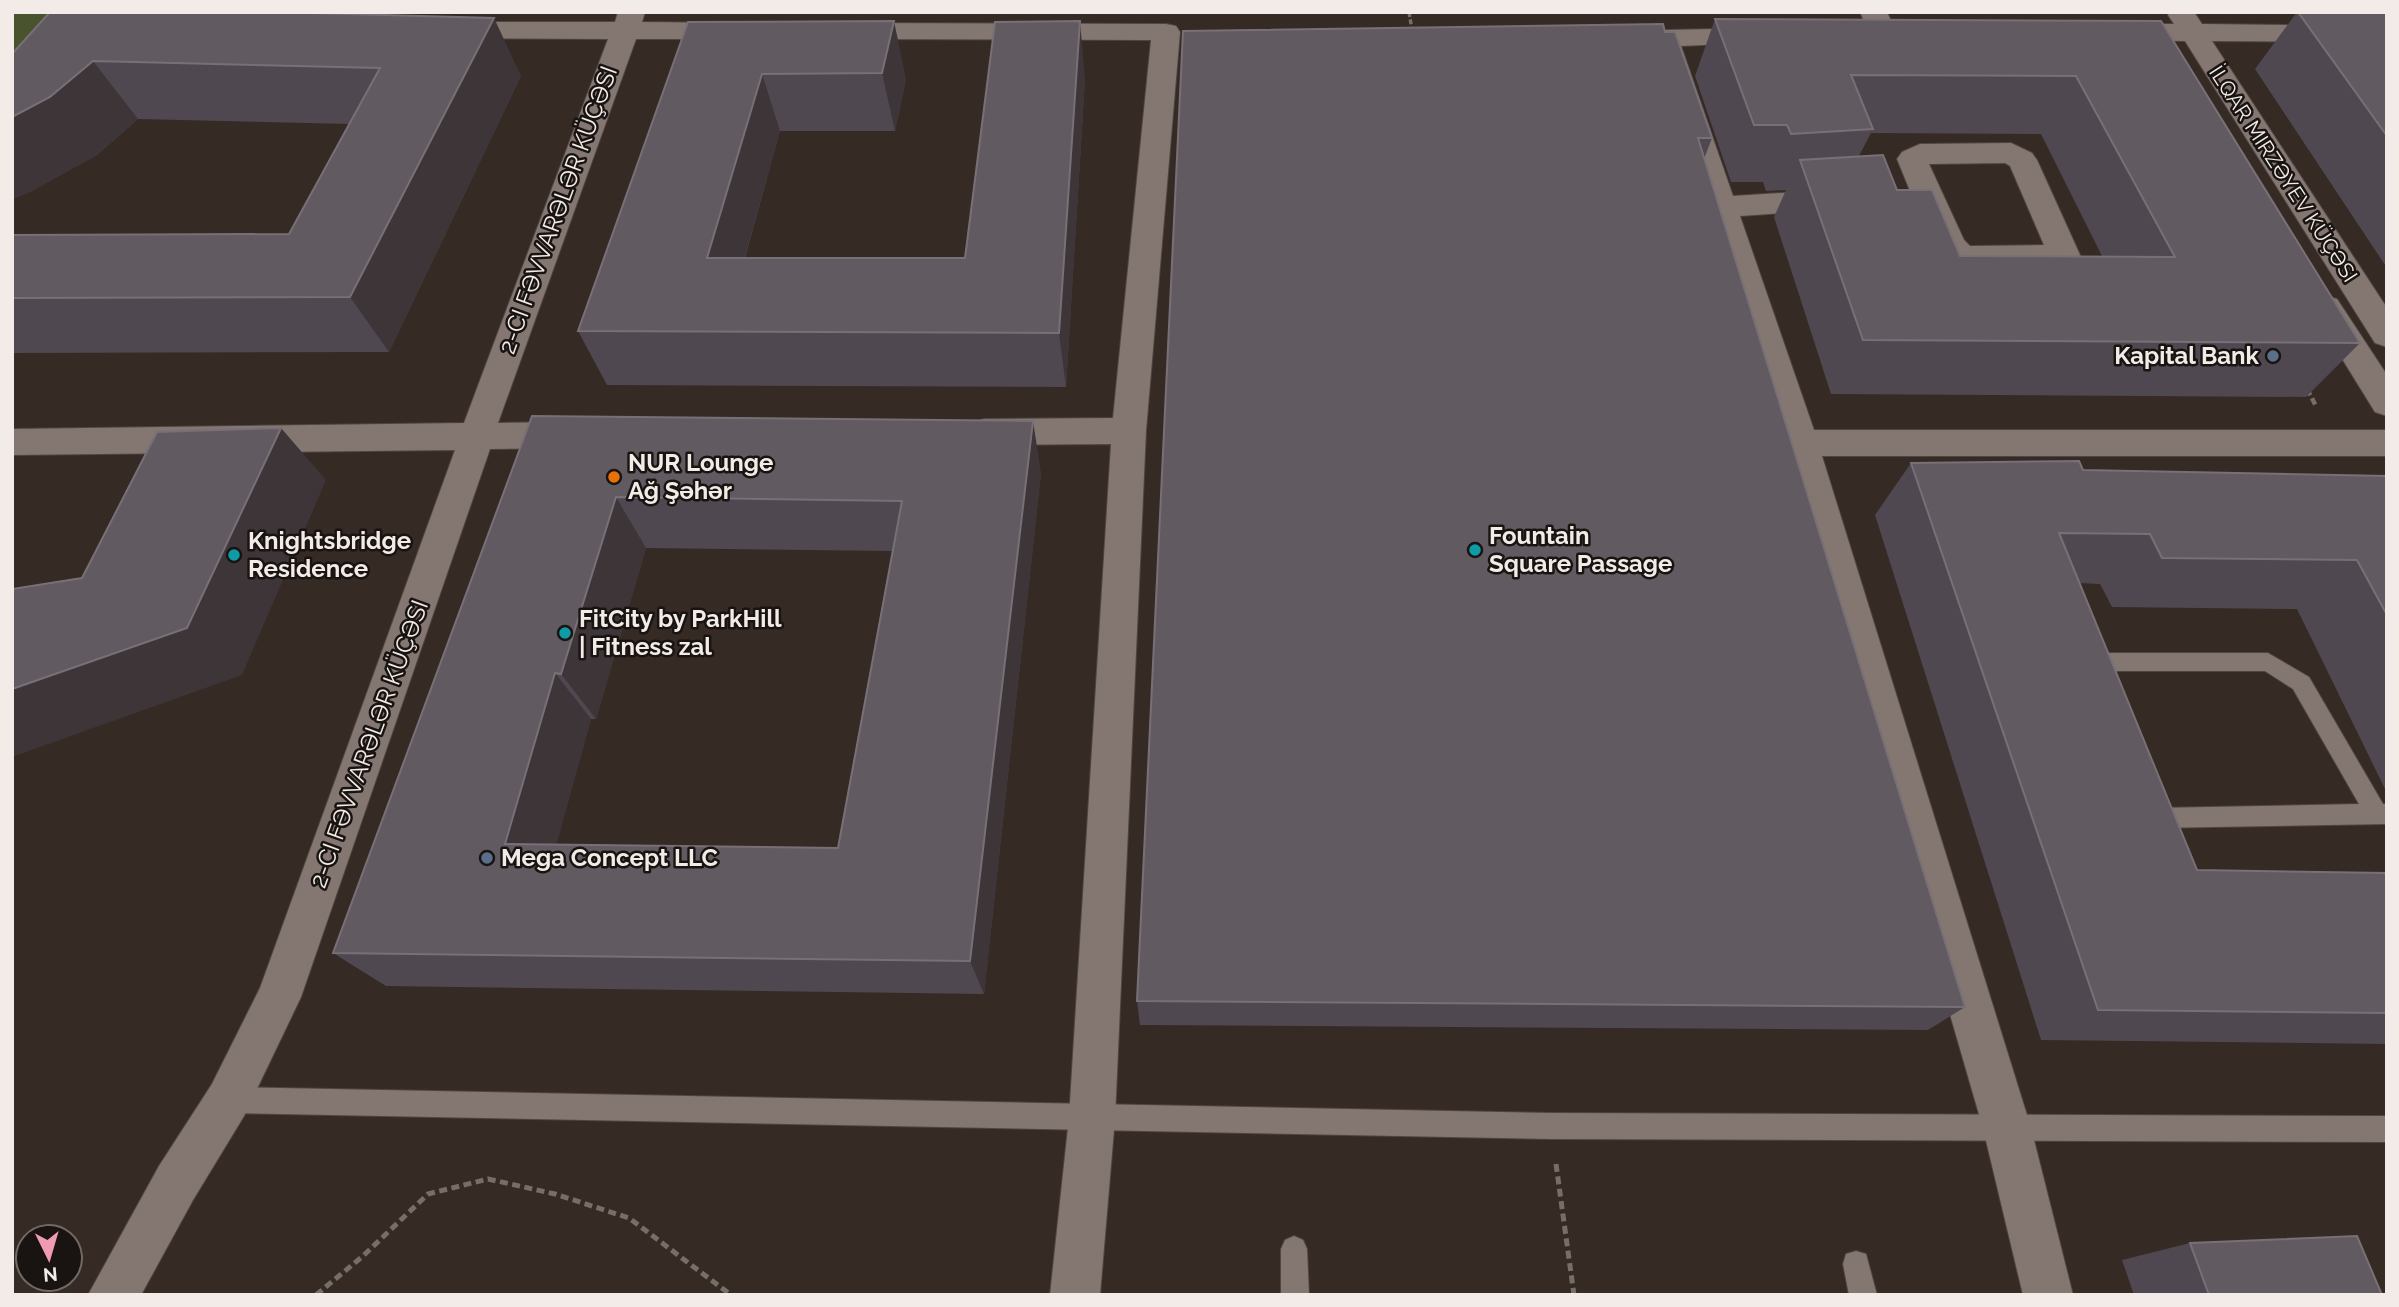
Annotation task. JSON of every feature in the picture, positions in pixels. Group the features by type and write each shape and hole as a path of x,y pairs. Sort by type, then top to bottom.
{"street":[{"path":"420,30 629,22 763,31"},
{"name":"2-CI FƏVVARƏLƏR KÜÇƏSI","path":"113,1295 176,1183 228,1100 279,997 478,435 496,377 629,22"},
{"path":"818,32 957,22 1166,32 1129,431 1092,1118 1074,1295"},
{"path":"2146,22 2169,61"},
{"path":"2089,32 2146,22 2387,34"},
{"name":"İLQAR MIRZƏYEV KÜÇƏSI","path":"2187,23 2387,335"},
{"path":"1856,35 1878,24 1910,34"},
{"path":"1787,36 1665,37 1801,443 2007,1128 2048,1295"},
{"path":"2011,153 2022,160 2065,251 2064,255 1967,257 1959,254 1915,195 1912,159 1915,156 2011,153"},
{"path":"1721,206 1860,198"},
{"name":"İLQAR MIRZƏYEV KÜÇƏSI","path":"2314,288 2387,403"},
{"path":"948,432 1129,431"},
{"path":"12,442 615,435"},
{"path":"1801,443 2387,443"}],"lane":[{"path":"2100,663 2268,662 2301,683 2382,814"},
{"path":"2155,818 2382,814"},
{"path":"228,1100 1550,1126 2387,1129"},
{"path":"1294,1249 1295,1295"},
{"path":"1856,1264 1863,1295"}],"path":[{"path":"1409,12 1413,35"},
{"path":"2302,381 2335,443"},
{"path":"1550,1126 1574,1295"},
{"path":"316,1295 363,1256 428,1194 488,1179 555,1194 629,1218 731,1295"}],"green space":[{"path":"12,12 54,12 12,61"}],"building":[{"path":"50,12 275,12 494,18 350,297 12,298 12,235 289,234 380,68 93,61 50,97 12,117 12,54"},
{"path":"2298,12 2387,12 2387,136"},
{"path":"1715,19 2161,21 2360,343 1863,340 1800,160 1883,155 1897,190 1932,190 1960,256 2175,257 2076,76 1851,75 1873,129 1791,134 1787,125 1754,125"},
{"path":"894,21 882,73 762,74 707,258 965,258 995,22 1080,21 1059,333 578,331 688,22"},
{"name":"Fountain Square Passage","path":"1663,24 1665,32 1675,32 1712,138 1698,138 1965,1007 1137,1001 1183,31"},
{"path":"532,416 1033,421 970,961 333,953","holes":["616,497 902,501 838,848 505,844 555,673 561,674"]},
{"path":"281,428 187,628 12,689 12,589 82,578 157,432"},
{"path":"2079,461 2083,470 2387,476 2387,615 2357,560 2162,558 2150,534 2059,533 2197,870 2387,873 2387,1013 2098,1010 1911,463"},
{"path":"2357,1236 2382,1295 2209,1295 2190,1243"}],"place":[{"name":"Kapital Bank","path":"2273,356"},
{"name":"NUR Lounge Ağ Şəhər","path":"614,477"},
{"name":"Fountain Square Passage","path":"1475,550"},
{"name":"Knightsbridge Residence","path":"234,555"},
{"name":"FitCity by ParkHill | Fitness zal","path":"565,633"},
{"name":"Mega Concept LLC","path":"487,858"}]}
